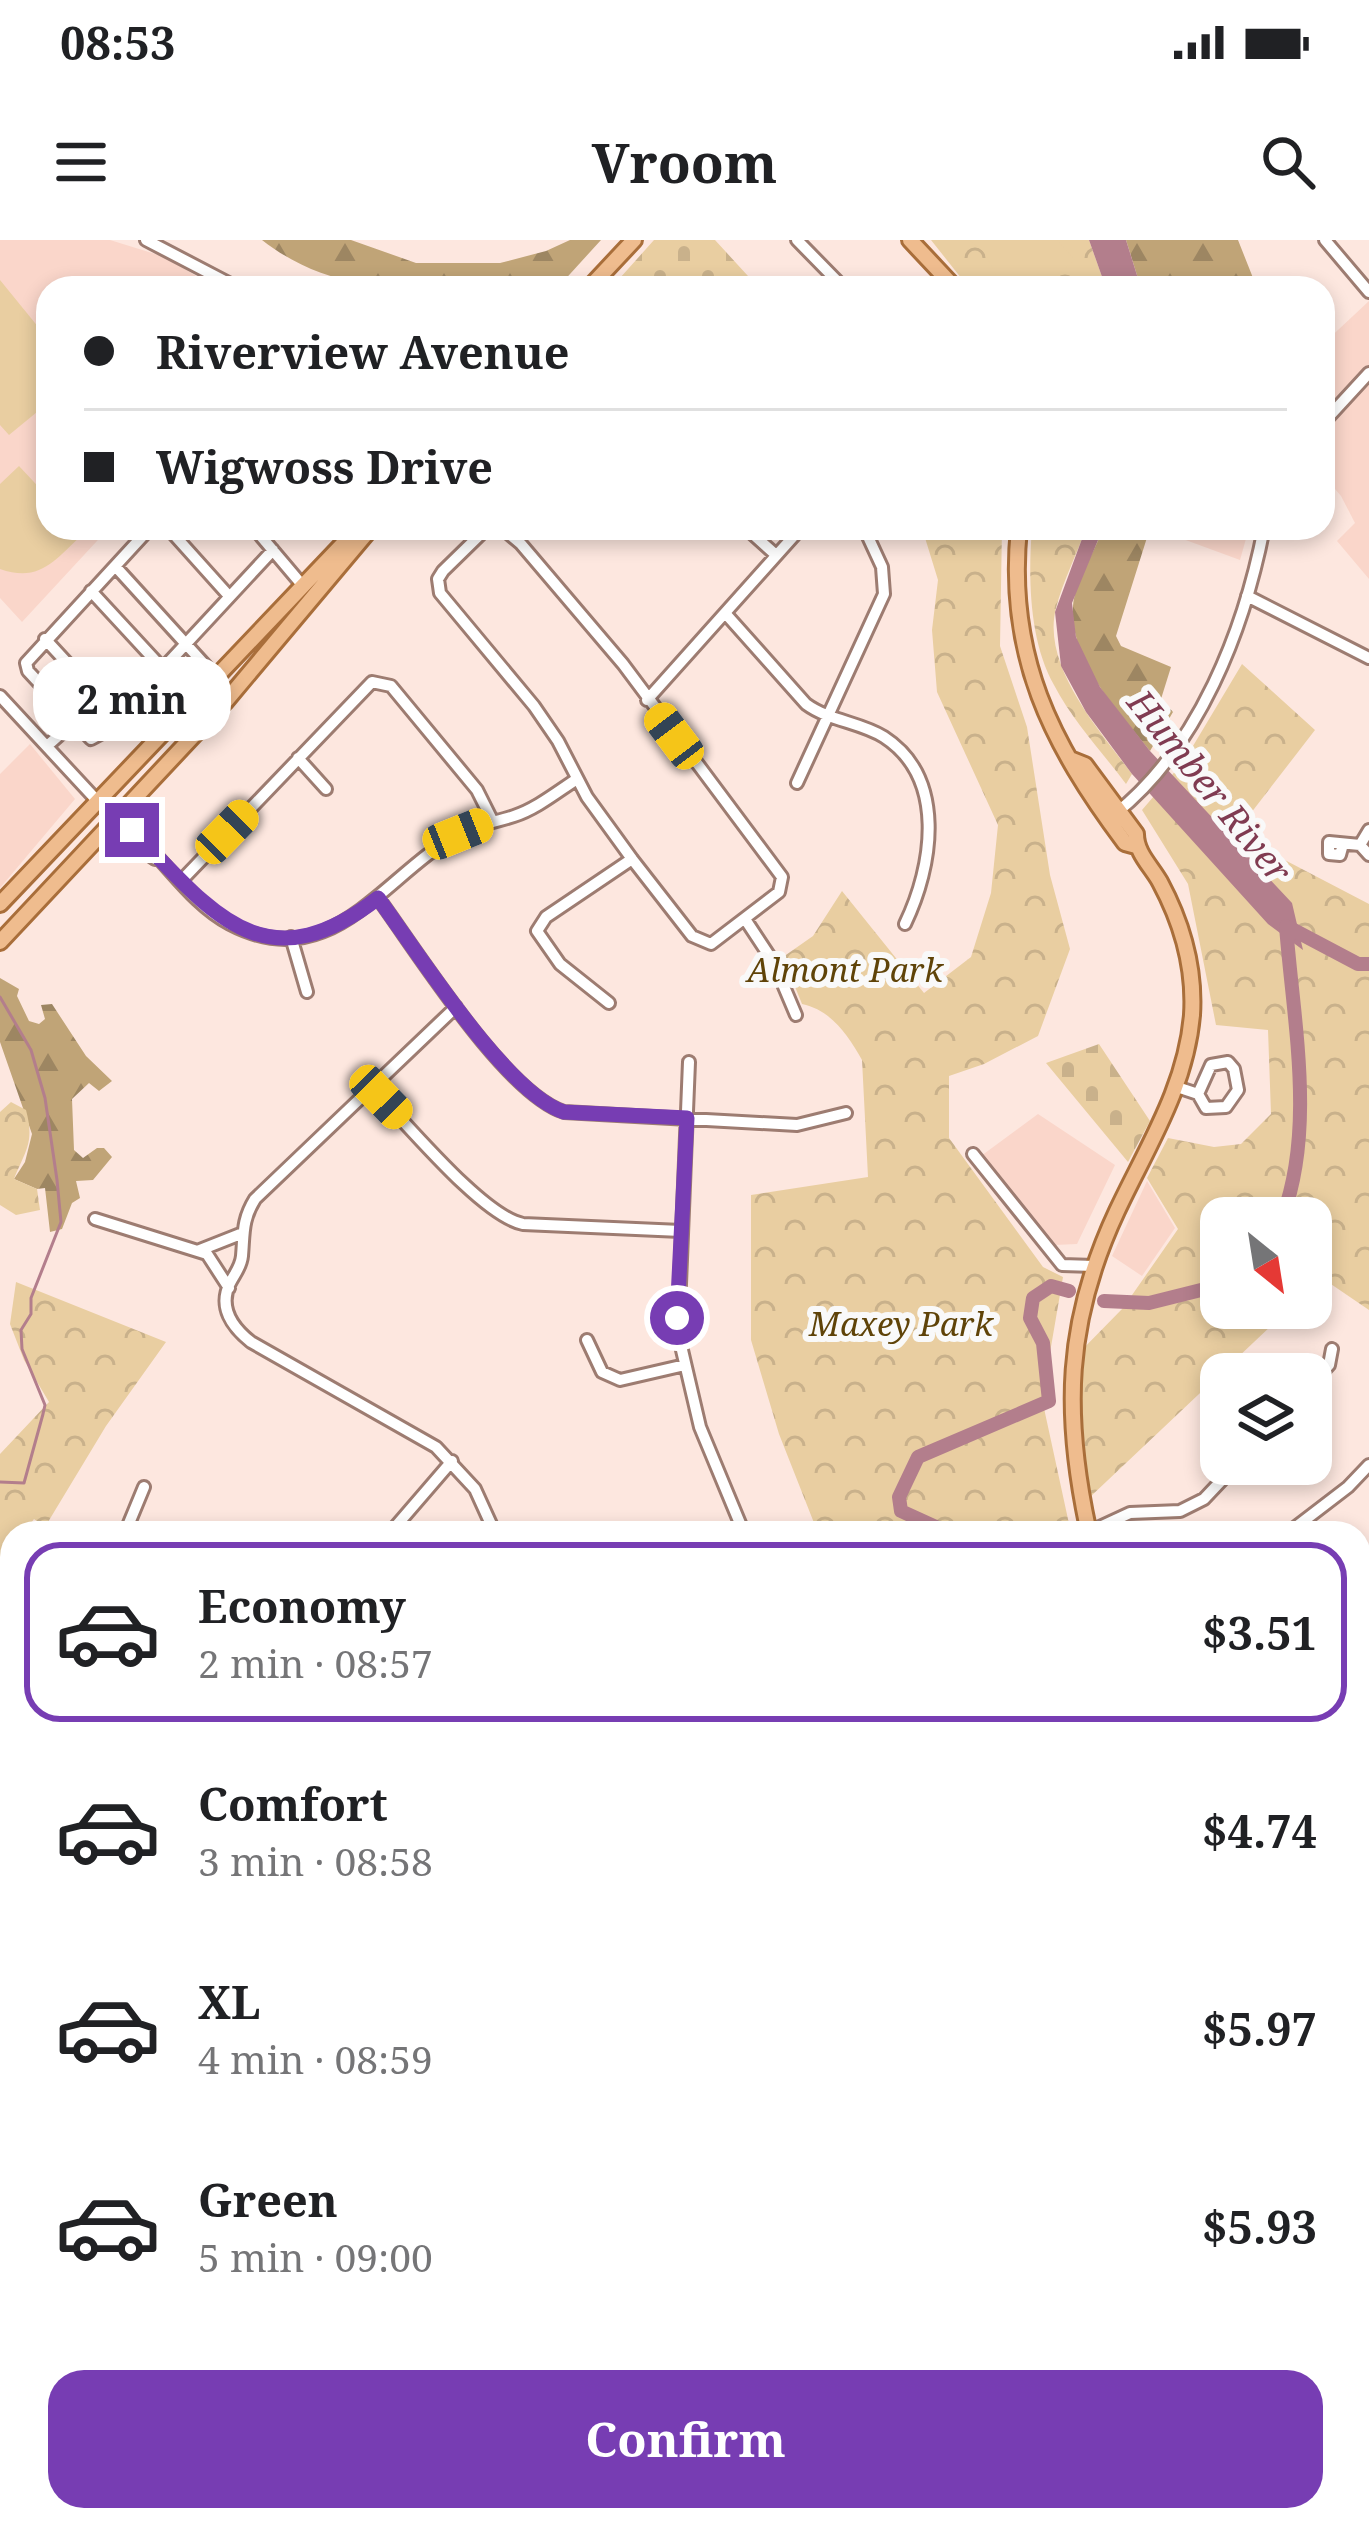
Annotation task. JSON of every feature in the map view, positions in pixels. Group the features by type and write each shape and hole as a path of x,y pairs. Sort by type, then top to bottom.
{"main road":[{"path":"600,276 634,240"},
{"path":"910,240 944,276"},
{"path":"0,904 347,540"},
{"path":"0,942 254,668 361,540"},
{"path":"1018,540 1014,574 1021,638 1045,713 1075,773 1114,815 1125,843 1136,845 1168,900 1188,952 1192,1013 1177,1088 1094,1266 1072,1360 1076,1471 1086,1521"}],"street":[{"path":"146,240 215,276"},
{"path":"797,240 832,276"},
{"path":"1324,240 1369,292"},
{"path":"1335,410 1369,374"},
{"path":"139,540 29,656 28,671 95,739 273,550"},
{"path":"179,540 229,596"},
{"path":"264,540 303,586"},
{"path":"474,540 442,571 437,586 558,741 577,779 632,859 698,941 711,944 779,892 782,878 594,628 516,540"},
{"path":"759,540 776,555"},
{"path":"647,700 790,540"},
{"path":"797,783 884,594 882,566 869,540"},
{"path":"1114,815 1173,752 1208,692 1247,596 1261,540"},
{"path":"115,566 215,676"},
{"path":"91,591 163,669"},
{"path":"1247,596 1369,658"},
{"path":"725,613 799,698 827,715 871,730 898,748 924,790 928,857 905,924"},
{"path":"45,639 117,717"},
{"path":"180,881 365,686 382,681 477,790 492,820"},
{"path":"0,696 115,820 125,838 144,855 158,860 230,923 256,933 292,937 329,929 378,898 458,834 532,808 577,779"},
{"path":"47,746 74,722"},
{"path":"298,758 326,789"},
{"path":"1343,844 1365,850 1369,830"},
{"path":"609,1003 560,964 537,931 546,917 632,859"},
{"path":"378,898 456,1007 547,1106 564,1112 796,1124 845,1114"},
{"path":"745,920 774,963 796,1015"},
{"path":"292,937 307,992"},
{"path":"456,1007 255,1199 245,1215 243,1260 229,1288 229,1320 251,1342 421,1436 452,1461 475,1489 490,1521"},
{"path":"689,1062 677,1318 700,1427 739,1521"},
{"path":"1177,1088 1198,1094 1206,1108 1226,1107 1238,1090 1228,1062 1211,1066 1198,1094"},
{"path":"372,1088 500,1217 523,1224 681,1231"},
{"path":"974,1154 1062,1264 1094,1266"},
{"path":"95,1219 197,1250 217,1264 229,1288"},
{"path":"197,1250 243,1233"},
{"path":"587,1340 602,1372 620,1380 685,1365"},
{"path":"1331,1353 1332,1349"},
{"path":"400,1521 452,1461"},
{"path":"1304,1521 1369,1465"},
{"path":"1114,1521 1130,1513 1180,1511 1204,1499 1217,1485"},
{"path":"130,1521 144,1487"}],"shaded area":[{"path":"0,240 110,240 165,257 196,276 36,276 36,540 98,540 22,622 0,598"},
{"path":"1089,240 1126,240 1137,276 1102,276"},
{"path":"1369,301 1369,579 1337,541 1355,523 1335,489 1335,333"},
{"path":"1082,540 1098,540 1072,603 1076,637 1100,687 1150,751 1292,903 1303,950 1268,924 1132,774 1086,712 1061,666 1055,612"},
{"path":"1186,540 1246,540 1240,560"},
{"path":"30,744 75,799 0,888 0,774"},
{"path":"1038,1114 1115,1165 1077,1244 1054,1245 981,1156"},
{"path":"1147,1181 1175,1228 1142,1276 1112,1256"}],"green space":[{"path":"262,240 351,240 416,263 500,263 570,240 601,240 568,276 332,276 287,257"},
{"path":"654,240 715,240 748,276 622,276"},
{"path":"931,240 1089,240 1102,276 960,276"},
{"path":"969,240 1057,240 1075,260 1056,276 997,276 984,252"},
{"path":"1126,240 1238,240 1252,276 1137,276"},
{"path":"0,280 36,324 36,413 9,435 0,425"},
{"path":"19,466 36,484 36,540 77,540 46,567 26,573 0,569 0,484"},
{"name":"Maxey Park","path":"926,540 1002,540 1000,646 1027,727 1050,875 1070,949 1038,1036 949,1076 949,1138 1043,1267 1063,1277 1042,1399 1068,1521 813,1521 779,1434 751,1340 751,1195 868,1177 862,1060 830,1018 802,1004 783,957 813,936 842,891 924,993 971,957 991,893 998,825 937,692 932,630 938,580"},
{"path":"1031,540 1081,540 1056,608 1057,652 1076,697 1132,774 1126,784 1070,711 1046,668 1032,608"},
{"path":"1098,540 1146,540 1116,636 1121,646 1171,667 1161,699 1173,712 1150,751 1087,666 1074,626 1077,587"},
{"path":"1242,664 1315,730 1244,822 1279,857 1369,904 1369,1310 1332,1285 1332,1197 1200,1197 1200,1329 1268,1329 1242,1353 1200,1353 1200,1393 1089,1498 1078,1448 1074,1358 1123,1308 1178,1229 1147,1178 1168,1138 1214,1147 1241,1144 1271,1114 1268,1030 1216,1025 1188,884 1142,810 1184,761"},
{"path":"0,978 19,989 17,996 29,1021 39,1024 45,1019 41,1005 52,1004 86,1056 112,1081 99,1091 89,1083 72,1099 74,1150 83,1158 104,1148 112,1157 93,1180 76,1181 80,1198 72,1203 62,1229 50,1232 45,1188 14,1179 25,1162 32,1134 0,1042"},
{"path":"1099,1044 1150,1121 1128,1162 1046,1063"},
{"path":"11,1102 26,1110 29,1131 14,1179 37,1189 40,1210 16,1215 0,1205 0,1112"},
{"path":"16,1282 166,1342 106,1426 49,1521 0,1521 0,1454 49,1402 10,1324"}],"waterway":[{"path":"1286,926 1300,1111 1288,1197"},
{"name":"Humber River","path":"1288,927 1358,964 1369,964"},
{"path":"0,997 31,1050 45,1098 61,1222 31,1298 31,1314 21,1330 22,1349 45,1405 43,1414 24,1483 0,1482"},
{"path":"923,1521 901,1511 899,1497 918,1457 1049,1401 1043,1343 1030,1318 1033,1298 1051,1286 1069,1291"},
{"path":"1104,1301 1149,1303 1200,1290"}],"route":[{"path":"132,830 207,908 256,933 292,937 317,933 349,920 378,898 473,1029 547,1106 564,1112 687,1118 677,1318"}],"park label":[{"name":"Almont Park","path":"845,969"}]}
